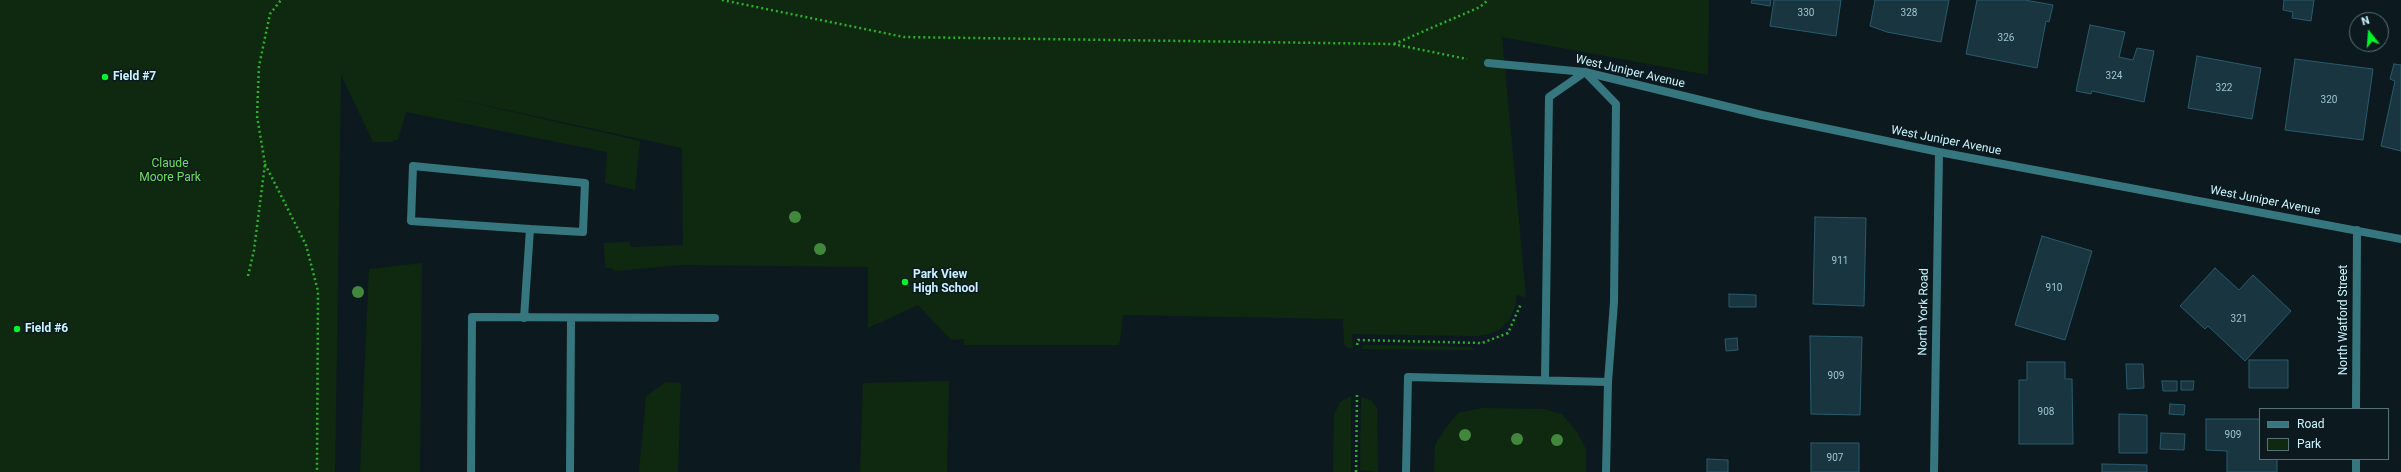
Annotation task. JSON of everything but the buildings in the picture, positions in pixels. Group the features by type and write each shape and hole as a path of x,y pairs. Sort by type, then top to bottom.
{"street":[{"name":"West Juniper Avenue","path":"1488,63 1584,72 1762,115 1939,152 2401,239"},
{"path":"1545,379 1549,97 1584,72 1616,104 1614,302 1608,382 1606,472"},
{"name":"North York Road","path":"1934,472 1939,152"},
{"path":"413,166 585,183 584,232 530,229 410,221 413,166"},
{"path":"524,318 530,229"},
{"name":"North Watford Street","path":"2356,408 2357,230"},
{"path":"472,472 472,318 715,318"},
{"path":"570,472 571,318"},
{"path":"1406,472 1408,377 1545,379 1608,382"},
{"path":"2356,460 2356,472"}],"path":[{"path":"248,276 254,250 265,164 257,116 259,66 270,14 281,0"},
{"path":"722,0 904,37 1393,44 1488,63"},
{"path":"1393,44 1480,7 1488,0"},
{"path":"265,164 306,245 318,291 317,472"},
{"path":"1357,345 1358,340 1482,343 1508,333 1521,304"},
{"path":"1356,472 1357,395"}],"green space":[{"name":"Claude Moore Park","path":"0,0 1709,0 1708,75 1502,37 1526,297 1516,295 1516,304 1509,320 1500,329 1489,334 1477,336 1352,334 1353,349 1344,344 1343,319 1123,315 1120,341 1118,345 964,345 964,339 951,340 918,305 868,328 868,267 680,265 616,271 611,268 605,268 604,243 629,242 631,247 683,245 682,148 438,95 640,141 635,190 605,183 607,152 406,112 398,139 392,142 373,142 341,75 335,472 0,472"},
{"path":"422,263 420,472 360,472 369,269"},
{"path":"1364,345 1470,347 1475,350 1361,349"},
{"path":"949,381 947,472 860,472 863,383"},
{"path":"666,382 681,383 678,472 639,472 646,396"},
{"path":"1351,396 1351,472 1333,472 1334,415 1340,402"},
{"path":"1361,397 1371,400 1377,408 1378,472 1360,470"},
{"path":"1482,408 1543,409 1562,414 1577,432 1586,449 1586,472 1434,472 1435,445 1445,429 1458,413"}],"place":[{"name":"Field #7","path":"105,77"},
{"name":"Park View High School","path":"905,282"},
{"name":"Field #6","path":"17,329"}]}
